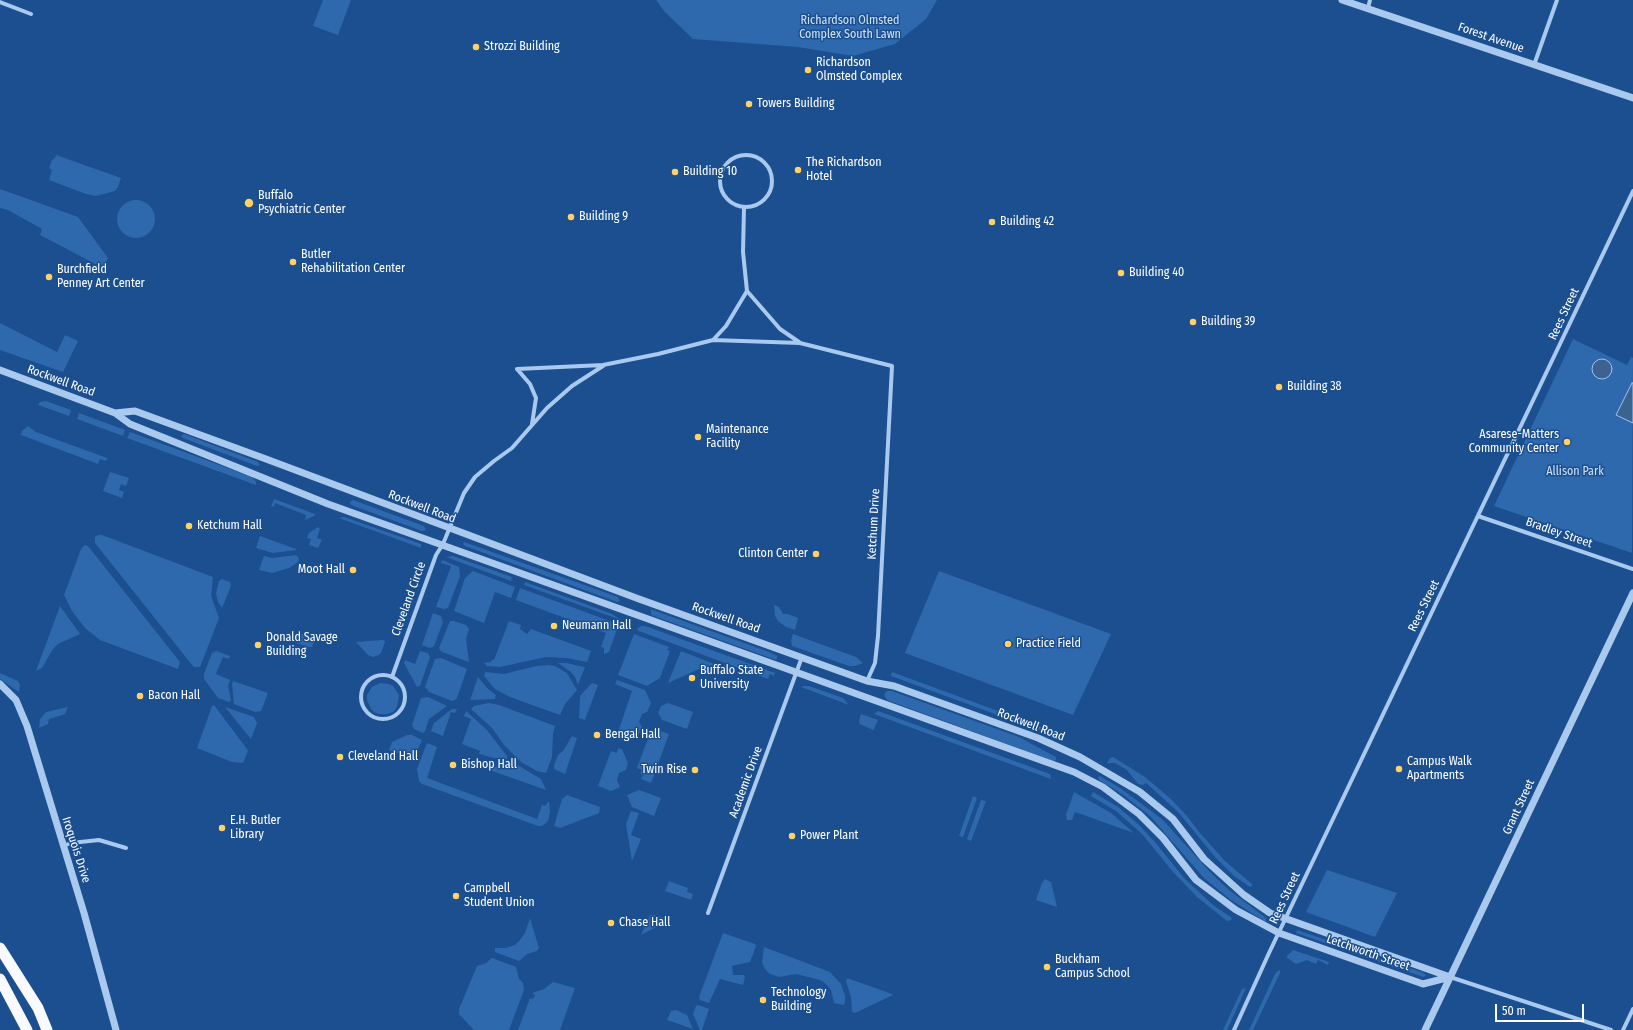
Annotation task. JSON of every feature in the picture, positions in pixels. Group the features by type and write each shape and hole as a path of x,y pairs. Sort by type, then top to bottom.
{"highway":[{"path":"0,948 38,1008 47,1030"},
{"path":"0,979 27,1030"}],"street":[{"name":"Forest Avenue","path":"1342,0 1633,98"},
{"path":"1368,8 1370,0"},
{"path":"1534,65 1557,0"},
{"path":"0,2 31,14"},
{"path":"747,155 755,157 765,164 771,174 772,183 766,198 756,205 744,208 736,206 728,201 722,193 720,176 727,164 738,156 747,155"},
{"name":"Rees Street","path":"1234,1030 1633,191"},
{"path":"744,208 743,252 747,291 780,329 800,343"},
{"path":"713,340 726,326 747,291"},
{"path":"531,426 536,398 530,384 517,369 603,365 658,354 713,340 800,343"},
{"name":"Ketchum Drive","path":"800,343 892,366 878,636 875,663 867,680"},
{"name":"Cleveland Circle","path":"392,677 436,555 443,544 464,493 475,477 512,448 531,426 572,386 603,365"},
{"name":"Rockwell Road","path":"0,370 115,413 130,424 144,430 328,504 443,544 1074,772 1102,788 1139,814 1163,838 1196,880 1236,910 1279,933"},
{"name":"Rockwell Road","path":"115,413 135,411 639,599 867,680 894,686 1038,738 1080,757 1140,792 1173,819 1204,859 1244,895 1270,913 1286,919"},
{"name":"Bradley Street","path":"1478,516 1633,569"},
{"name":"Grant Street","path":"1425,1030 1633,593"},
{"name":"Academic Drive","path":"708,913 802,657"},
{"path":"380,675 392,677 400,683 404,689 404,704 396,715 382,719 375,718 364,708 361,694 363,687 367,681 373,677 380,675"},
{"name":"Iroquois Drive","path":"0,684 16,700 27,726 84,913 116,1030"},
{"path":"63,846 71,843 99,840 126,848"},
{"name":"Letchworth Street","path":"1286,919 1450,977 1611,1030"},
{"name":"Letchworth Street","path":"1279,933 1423,984 1450,977"},
{"path":"1623,1030 1633,1009"}],"green space":[{"path":"323,0 351,0 338,35 313,26"},
{"name":"Richardson Olmsted Complex South Lawn","path":"656,0 937,0 926,19 895,44 853,56 798,47 693,39 664,11"},
{"path":"56,155 121,178 118,187 115,191 96,196 86,194 49,180 52,170 49,168"},
{"path":"0,189 78,217 108,258 103,268 40,235 42,229 8,210 0,208"},
{"path":"132,200 140,200 150,205 154,212 154,226 150,233 140,238 132,238 122,233 120,230 117,223 117,215 122,205 125,203"},
{"path":"0,323 57,352 65,335 78,341 63,372 0,350"},
{"name":"Allison Park","path":"1573,339 1627,365 1631,357 1633,358 1632,553 1494,506"},
{"path":"46,401 71,410 69,416 38,405 40,402"},
{"path":"79,413 125,430 123,436 77,419"},
{"path":"28,426 36,432 107,458 106,461 100,459 98,464 21,435 22,431"},
{"path":"130,432 252,477 256,482 256,485 127,438"},
{"path":"184,434 258,462 260,465 257,466 183,438 181,436"},
{"path":"110,472 129,478 126,486 121,484 119,490 124,492 122,498 103,491"},
{"path":"274,499 315,514 314,516 305,520 306,515 275,503 274,506 271,507"},
{"path":"353,500 424,526 426,530 422,531 351,505 350,502"},
{"path":"344,517 421,544 421,548 339,518"},
{"path":"318,527 320,529 317,538 322,540 318,548 309,545 311,539 307,538 309,533"},
{"path":"102,535 213,577 211,596 219,618 200,667 194,667 192,665 95,543 95,537"},
{"path":"260,536 296,550 273,553 256,548"},
{"path":"464,542 618,597 620,601 617,602 465,546 463,544"},
{"path":"85,545 88,546 180,662 178,669 100,640 85,628 72,611 64,595 81,549"},
{"path":"296,555 299,558 298,562 289,568 272,573 259,570 264,556 272,558"},
{"path":"453,556 512,577 511,581 446,557"},
{"path":"442,560 459,567 460,576 448,608 444,609 436,607 451,566 441,563"},
{"path":"473,571 515,587 511,598 495,592 484,623 454,611 465,578"},
{"name":"Practice Field","path":"939,571 1111,634 1073,715 905,653"},
{"path":"222,579 230,582 231,586 222,608 218,602 216,593 219,581"},
{"path":"525,582 612,614 621,620 524,585"},
{"path":"520,588 615,623 617,629 609,652 604,654 604,648 601,647 606,633 516,600"},
{"path":"774,605 779,607 783,614 788,614 798,618 795,630 786,627 778,621 775,616"},
{"path":"60,606 80,634 58,644 53,649 42,668 36,671"},
{"path":"651,610 769,652 777,656 777,659 776,660 651,615"},
{"path":"433,613 441,616 443,622 434,646 430,648 422,645"},
{"path":"450,621 466,625 469,629 466,639 469,662 442,652 439,648"},
{"path":"509,621 521,625 520,629 527,634 531,629 591,651 587,662 566,658 546,657 500,667 487,666 484,663 494,660"},
{"path":"641,626 645,626 775,673 774,676 770,674 768,679 639,631 637,629"},
{"path":"311,633 317,635 312,647 297,643 301,634"},
{"path":"634,634 669,647 667,650 670,651 660,678 647,686 618,675"},
{"path":"793,634 856,657 863,663 855,666 849,666 792,646 791,640"},
{"path":"384,640 385,642 381,653 373,657 368,655 356,642"},
{"path":"216,651 230,656 229,659 223,657 216,674 230,680 228,686 231,700 229,702 218,698 204,679 204,674 212,653"},
{"path":"420,651 428,653 430,657 420,686 417,687 404,663 405,660 415,664"},
{"path":"681,651 717,665 699,669 668,683"},
{"path":"441,658 467,669 457,698 452,701 429,692 425,687 435,659"},
{"path":"558,663 585,667 578,685 571,672"},
{"path":"536,666 555,666 567,673 577,690 565,704 560,715 510,697 495,689 484,676 485,672 504,674"},
{"path":"892,672 1066,736 1063,739 891,676"},
{"path":"0,673 18,681 20,685 19,692 0,679"},
{"path":"478,677 487,688 496,695 495,699 470,700"},
{"path":"617,680 645,690 651,703 647,712 642,714 639,722 642,727 639,734 624,741 621,740 623,734 618,732 632,691 615,684"},
{"path":"233,681 268,693 261,711 255,712 234,704"},
{"path":"380,683 393,686 399,695 397,707 393,712 387,714 378,714 374,712 367,700 367,695 372,687"},
{"path":"592,683 598,685 585,720 579,718 580,696"},
{"path":"809,686 843,698 849,705 801,687"},
{"path":"886,691 892,691 1019,737 1056,757 1056,760 1053,761 887,700 884,695"},
{"path":"428,697 447,706 429,719 423,733 414,729 412,725 421,698"},
{"path":"489,703 499,705 555,726 553,734 552,757 546,773 537,771 521,762 504,745 492,728 471,709 474,706"},
{"path":"668,703 693,712 687,729 662,720 658,713 661,706"},
{"path":"214,705 248,751 243,763 232,762 197,748 212,706"},
{"path":"68,707 65,714 49,719 48,724 39,728 40,719 46,712"},
{"path":"225,707 254,717 257,723 251,739"},
{"path":"452,709 457,709 455,713 451,712 443,736 431,731 434,723"},
{"path":"466,711 486,729 507,756 507,759 494,758 479,754 480,751 462,744 471,719 464,716"},
{"path":"878,711 1050,774 1051,779 874,714"},
{"path":"861,714 878,720 873,730 860,724 859,721"},
{"path":"661,731 669,734 651,783 641,779 643,775 640,774 642,770 637,768 649,736 653,738 655,734 659,735"},
{"path":"407,735 412,735 422,740 414,758 410,758 389,750 392,742"},
{"path":"572,736 577,738 565,774 554,769 554,765 558,755 563,751"},
{"path":"427,743 437,747 427,778 537,819 542,805 545,806 549,801 550,812 548,821 542,826 538,826 422,784 419,781 417,769"},
{"path":"618,748 622,749 628,763 626,770 619,773 617,780 620,787 611,791 598,786 611,751 617,753"},
{"path":"1113,757 1145,777 1172,800 1225,861 1252,884 1252,886 1250,887 1234,876 1215,857 1179,813 1146,783 1143,785 1138,784 1127,770 1115,763 1107,763 1110,758"},
{"path":"514,763 541,779 546,790 481,767 498,767"},
{"path":"1100,776 1120,788 1162,819 1210,872 1229,890 1266,918 1266,922 1231,900 1204,878 1150,816 1122,794 1099,780 1098,777"},
{"path":"639,790 661,798 654,816 632,807 627,795"},
{"path":"1074,792 1111,813 1134,833 1075,812 1072,820 1067,820 1066,815"},
{"path":"1093,792 1118,807 1138,824 1155,842 1184,878 1213,905 1232,918 1231,920 1227,921 1197,897 1173,872 1142,834 1116,811 1091,796"},
{"path":"567,795 600,807 599,813 560,828 554,826 562,799"},
{"path":"973,796 977,798 963,837 959,836"},
{"path":"981,800 986,801 971,841 967,839"},
{"path":"631,811 639,813 631,835 641,839 632,861 626,824"},
{"path":"1327,870 1397,893 1375,937 1306,912"},
{"path":"1045,879 1051,882 1057,907 1036,900"},
{"path":"669,881 688,888 687,892 693,894 691,900 665,891"},
{"path":"650,915 655,915 670,920 641,935"},
{"path":"530,918 539,948 537,951 527,954 519,961 495,952 495,948 506,948 515,945 525,933"},
{"path":"1297,930 1424,973 1426,976 1423,977 1296,933"},
{"path":"723,933 755,944 756,946 750,962 732,966 733,975 744,975 743,985 720,979 709,1003 700,1000 699,997"},
{"path":"764,947 830,972 841,984 845,996 845,1003 843,1005 834,1003 831,990 820,980 796,974 779,977 770,974 762,963"},
{"path":"1293,950 1329,962 1328,965 1318,960 1316,964 1307,960 1296,964 1286,957"},
{"path":"492,958 516,967 519,979 523,983 524,990 509,1030 474,1030 459,1014 459,1009 477,966 486,963"},
{"path":"1280,970 1280,973 1253,1030 1249,1030 1276,972"},
{"path":"847,978 893,995 855,1013 852,1012 851,997 846,981"},
{"path":"553,982 575,988 560,1030 518,1030 530,998 533,999 535,995 532,993 544,989"},
{"path":"1246,988 1227,1030 1223,1030 1242,989"},
{"path":"698,1005 709,1009 702,1030 700,1030 693,1014 696,1006"},
{"path":"676,1010 687,1015 693,1029 667,1020 671,1011"}],"shaded area":[{"path":"1602,359 1609,362 1612,369 1609,376 1602,379 1595,376 1592,369 1595,362"},
{"path":"1633,383 1633,423 1616,415"}],"place":[{"name":"Strozzi Building","path":"476,47"},
{"name":"Richardson Olmsted Complex","path":"808,70"},
{"name":"Towers Building","path":"749,104"},
{"name":"The Richardson Hotel","path":"798,170"},
{"name":"Building 10","path":"675,172"},
{"name":"Buffalo Psychiatric Center","path":"249,203"},
{"name":"Building 9","path":"571,217"},
{"name":"Building 42","path":"992,222"},
{"name":"Butler Rehabilitation Center","path":"293,262"},
{"name":"Building 40","path":"1121,273"},
{"name":"Burchfield Penney Art Center","path":"49,277"},
{"name":"Building 39","path":"1193,322"},
{"name":"Building 38","path":"1279,387"},
{"name":"Maintenance Facility","path":"698,437"},
{"name":"Asarese-Matters Community Center","path":"1567,442"},
{"name":"Ketchum Hall","path":"189,526"},
{"name":"Clinton Center","path":"816,554"},
{"name":"Moot Hall","path":"353,570"},
{"name":"Neumann Hall","path":"554,626"},
{"name":"Practice Field","path":"1008,644"},
{"name":"Donald Savage Building","path":"258,645"},
{"name":"Buffalo State University","path":"692,678"},
{"name":"Bacon Hall","path":"140,696"},
{"name":"Bengal Hall","path":"597,735"},
{"name":"Cleveland Hall","path":"340,757"},
{"name":"Bishop Hall","path":"453,765"},
{"name":"Campus Walk Apartments","path":"1399,769"},
{"name":"Twin Rise","path":"695,770"},
{"name":"E.H. Butler Library","path":"222,828"},
{"name":"Power Plant","path":"792,836"},
{"name":"Campbell Student Union","path":"456,896"},
{"name":"Chase Hall","path":"611,923"},
{"name":"Buckham Campus School","path":"1047,967"},
{"name":"Technology Building","path":"763,1000"}]}
